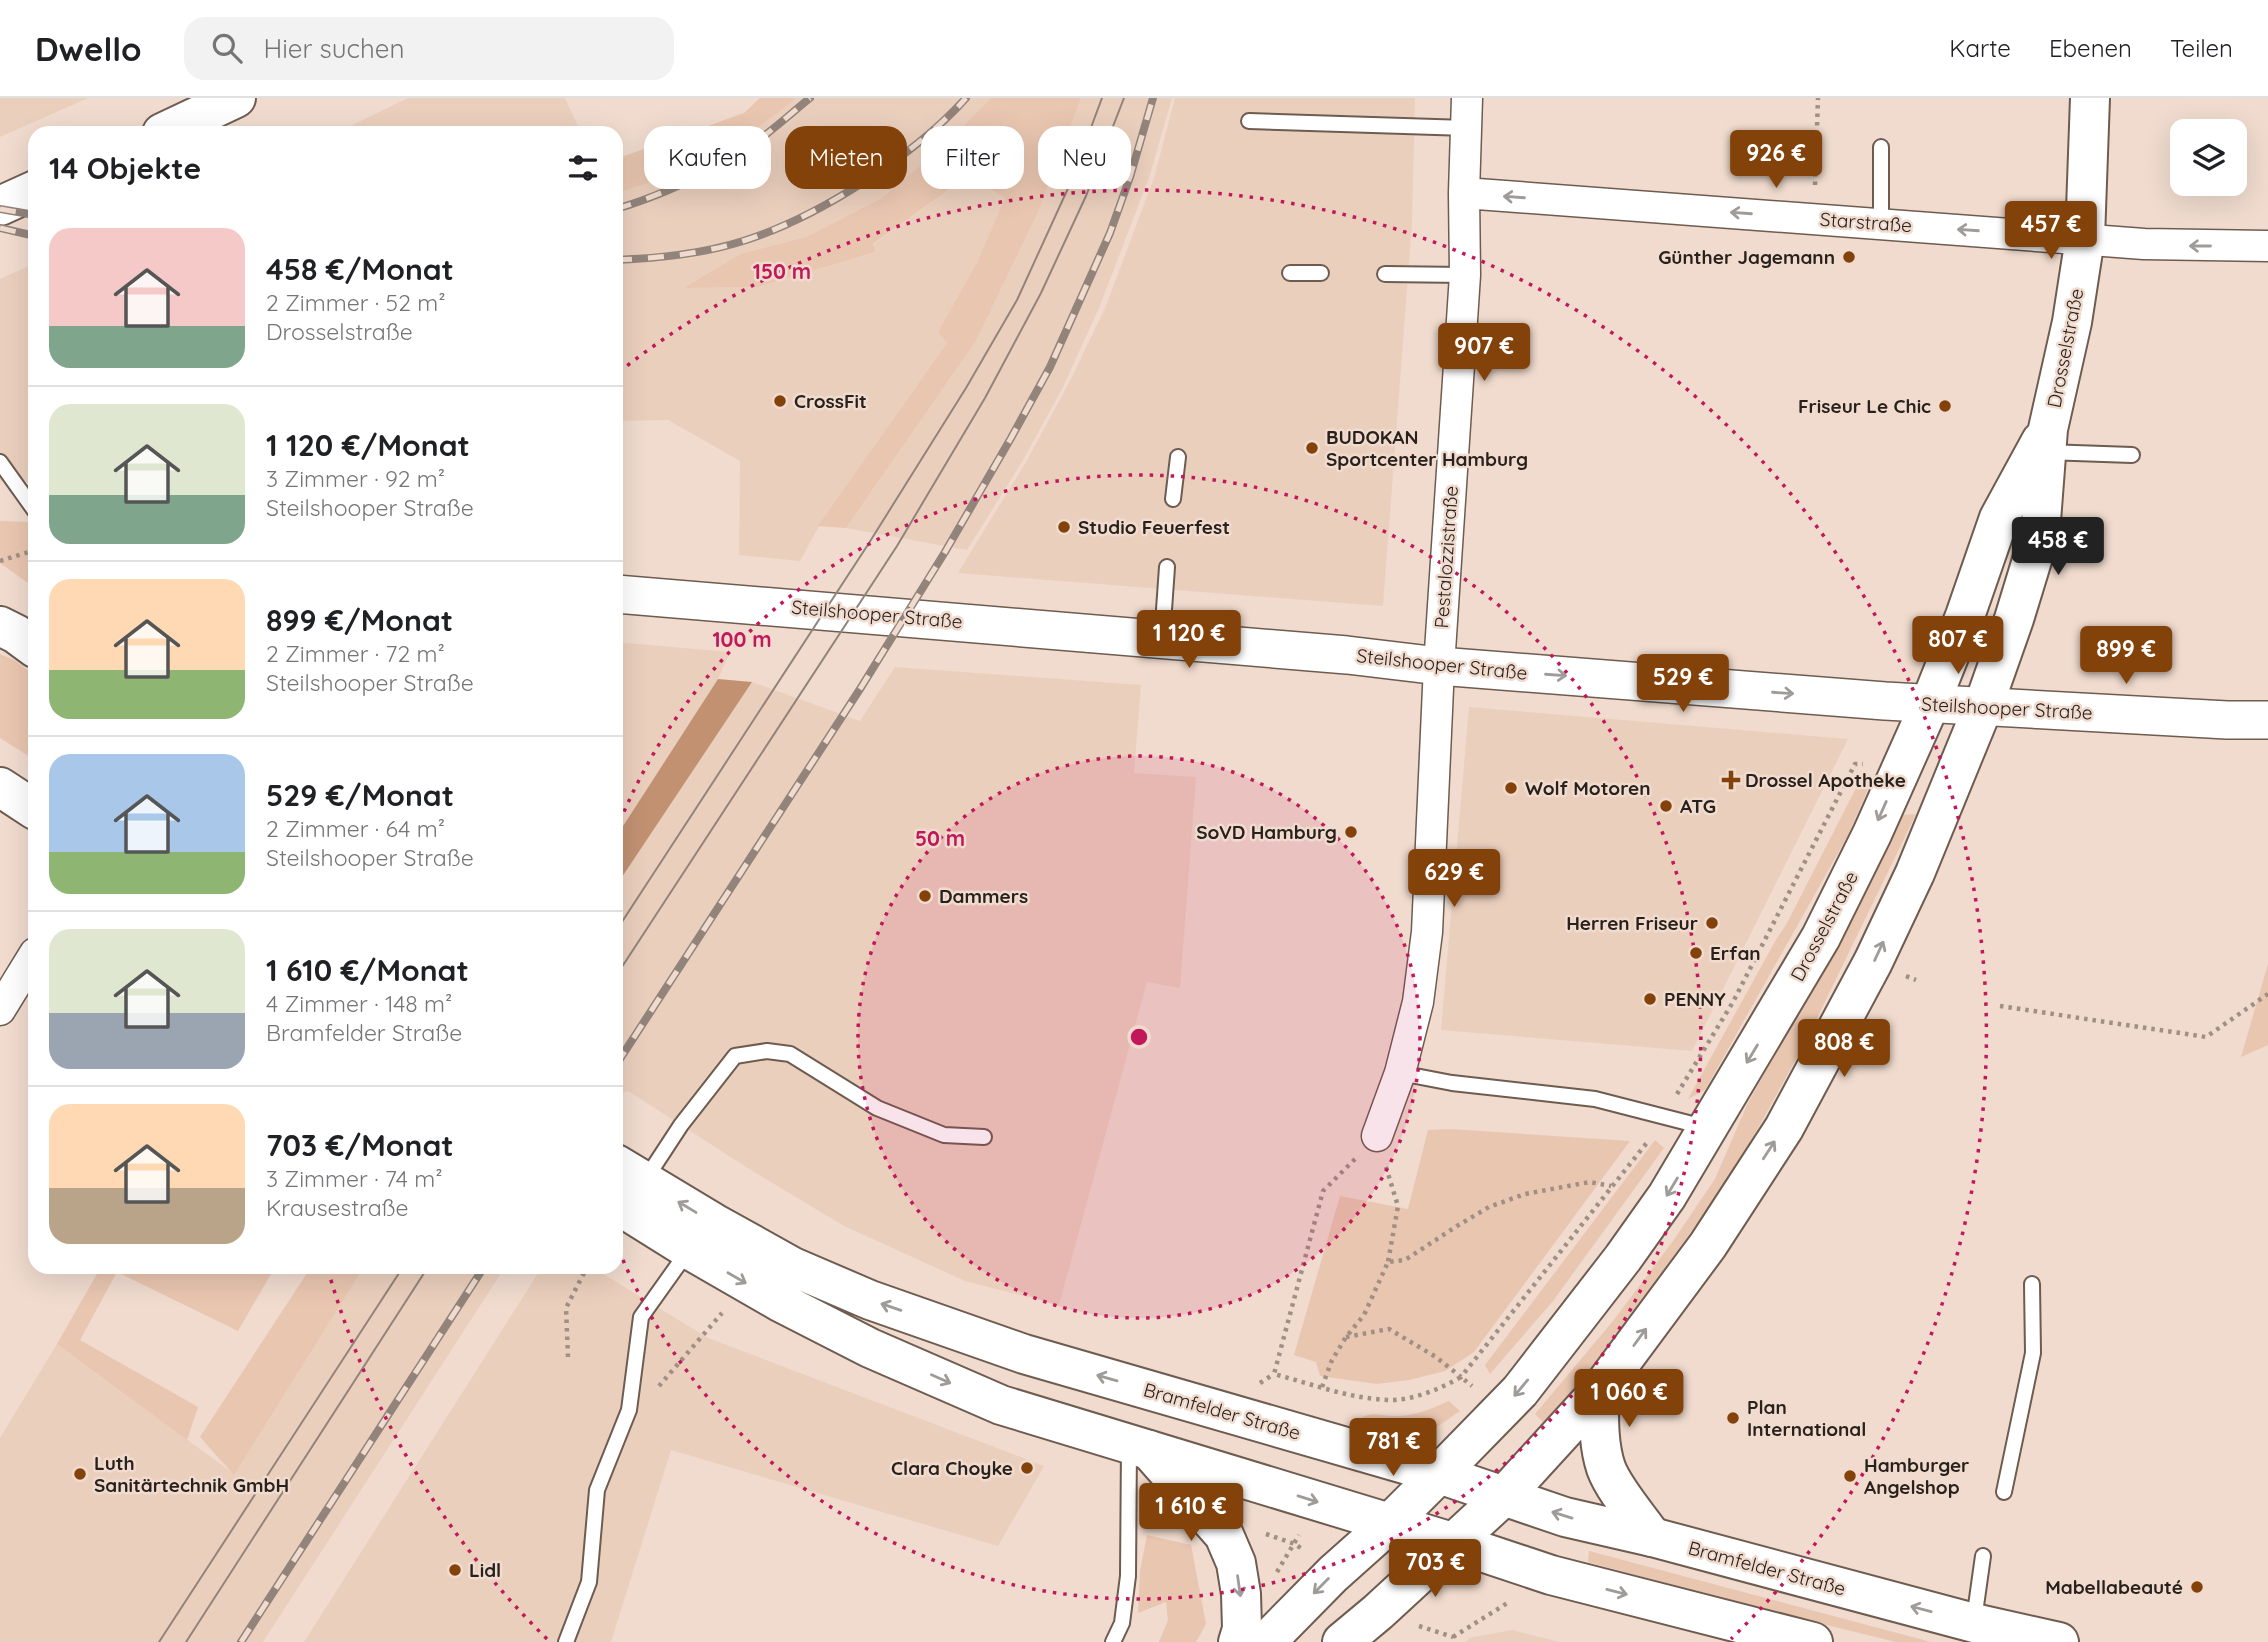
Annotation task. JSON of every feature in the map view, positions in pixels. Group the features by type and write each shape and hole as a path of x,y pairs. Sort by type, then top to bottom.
{"main road":[{"path":"177,126 236,98"},
{"name":"Drosselstraße","path":"1342,1642 1504,1496 1600,1392 1708,1245 1784,1128 1874,962 1915,873 1983,707 2040,534 2047,441 2072,322 2085,238 2090,98"},
{"path":"0,206 28,193"},
{"name":"Drosselstraße","path":"1266,1642 1333,1574 1389,1524 1520,1391 1623,1258 1667,1196 1821,937 1872,834 1930,704 1965,616 1999,518 2047,441"},
{"path":"0,626 28,643"},
{"path":"625,1183 688,1250 870,1348 1001,1405 1452,1542 1551,1575 1813,1642"},
{"name":"Bramfelder Straße","path":"625,1183 713,1223 793,1267 870,1300 1024,1354 1439,1474 1565,1517 1652,1537 1974,1623 2059,1642"},
{"path":"1600,1392 1598,1429 1606,1470 1652,1537"},
{"path":"1139,1447 1224,1535 1236,1563 1241,1594 1242,1629 1238,1642"}],"street":[{"name":"Pestalozzistraße","path":"1377,1136 1400,1073 1418,1002 1427,932 1439,666 1465,275 1467,98"},
{"name":"Starstraße","path":"1464,194 2182,246 2268,246"},
{"name":"Steilshooper Straße","path":"623,595 1347,655 1439,666 1930,704 2268,720"},
{"path":"0,1010 28,964"}],"lane":[{"path":"1249,121 1467,128"},
{"path":"1881,148 1881,223"},
{"path":"1290,273 1321,273"},
{"path":"1385,274 1465,275"},
{"path":"2047,441 2132,455"},
{"path":"1173,499 1178,457"},
{"path":"0,462 28,501"},
{"path":"1162,639 1167,567"},
{"path":"625,1183 681,1125 735,1056 767,1051 790,1054 877,1108 944,1135 984,1137"},
{"path":"1400,1073 1452,1083 1595,1099 1708,1129"},
{"path":"566,1642 589,1582 597,1490 629,1410 642,1317 688,1250"},
{"path":"2004,1492 2034,1353 2032,1284"},
{"path":"1113,1642 1122,1623 1139,1447"},
{"path":"1974,1623 1983,1556"}],"path":[{"path":"1814,218 1818,98"},
{"path":"0,561 28,552"},
{"path":"1322,1387 1332,1360 1364,1315 1388,1262 1398,1206 1377,1136 1323,1191 1274,1374 1345,1394 1391,1400 1423,1394 1461,1377 1644,1146 1664,1116 1733,1002 1855,764 1902,767"},
{"path":"2000,1006 2206,1037 2268,995"},
{"path":"1388,1262 1405,1260 1489,1207 1525,1194 1590,1182 1611,1186"},
{"path":"568,1357 566,1308 583,1274"},
{"path":"629,1410 649,1398 747,1283"},
{"path":"1346,1337 1389,1329 1436,1357 1501,1411"},
{"path":"1275,1576 1295,1544 1313,1501"},
{"path":"1454,1642 1454,1637 1551,1575"}],"shaded area":[{"path":"0,98 88,98 0,137"},
{"path":"408,98 565,98 578,126 350,126"},
{"path":"760,98 796,98 760,126 708,126 744,113"},
{"path":"796,98 991,98 964,126 921,126 921,165 907,177 907,126 785,126 785,189 893,189 882,198 806,237 740,254 685,288 758,287 875,252 873,245 950,189 990,189 1005,198 947,343 819,526 800,561 739,555 740,461 668,420 623,421 623,191 644,184 644,189 771,189 771,126 761,126"},
{"path":"991,98 1081,98 1071,126 1038,126 1038,189 1047,189 976,341 846,528 818,526 947,343 938,332 977,263 1005,198 990,189 1024,189 1024,126 964,126"},
{"path":"1081,98 1172,98 1149,178 1099,308 1062,389 1022,462 967,550 846,528 976,341 1047,189 1131,189 1131,126 1071,126"},
{"path":"1175,98 1415,98 1412,223 1383,606 958,573 1026,462 1071,379 1106,306 1154,178"},
{"path":"644,149 644,184 623,191 623,156"},
{"path":"921,165 921,189 950,189 873,244 875,252 758,287 684,288 740,254 806,237 882,198 893,189 907,189 907,177"},
{"path":"28,266 28,482 0,481 0,279"},
{"path":"0,521 28,522 28,583 0,563"},
{"path":"623,643 730,652 718,679 623,826"},
{"path":"0,654 28,671 28,756 0,738"},
{"path":"895,667 1141,685 1134,773 1196,777 1180,988 1147,982 1059,1305 965,1281 844,1226 628,1091 623,1093 623,876 752,682 860,721"},
{"path":"718,679 752,682 623,876 623,826"},
{"path":"1469,707 1848,739 1692,1051 1441,1030"},
{"path":"1856,788 1868,789 1847,837 1705,1090 1688,1099 1786,925"},
{"path":"1916,814 1805,1043 1733,1173 1613,1341 1545,1424 1535,1414 1613,1321 1715,1179 1747,1105 1877,870 1901,815"},
{"path":"2268,964 2268,1045 2241,1057"},
{"path":"1450,1129 1630,1141 1474,1352 1445,1371 1409,1380 1377,1384 1320,1376 1316,1362 1294,1355 1340,1196 1408,1209 1428,1130"},
{"path":"1655,1140 1664,1148 1553,1301 1490,1374 1485,1365"},
{"path":"97,1274 116,1274 80,1340 198,1407 187,1440 57,1344"},
{"path":"121,1274 271,1274 238,1331"},
{"path":"306,1274 360,1274 234,1475 200,1437"},
{"path":"360,1274 500,1274 263,1642 0,1642 0,1438 57,1344 234,1474"},
{"path":"538,1274 603,1274 708,1338 1044,1466 998,1546 671,1450 611,1642 304,1642"},
{"path":"1449,1401 1460,1411 1434,1429 1398,1438 1351,1424 1370,1415 1406,1415"},
{"path":"1147,1535 1191,1545 1206,1624 1196,1642 1159,1642 1168,1620 1166,1602 1138,1613 1140,1571"},
{"path":"1589,1551 1931,1642 1896,1642 1745,1605 1588,1562"},
{"path":"1512,1630 1559,1642 1467,1642 1469,1638"}],"tram line":[{"path":"623,920 869,543 966,388 1017,300 1070,184 1102,98"},
{"path":"623,965 897,546 985,398 1041,293 1086,196 1124,98"},
{"path":"159,1642 398,1274"},
{"path":"186,1642 423,1274"}],"railway":[{"path":"623,207 670,189 722,164 757,142 810,98"},
{"path":"623,260 664,257 712,249 772,231 802,217 863,183 892,163 920,142 966,98"},
{"path":"623,1054 860,689 945,552 1011,438 1050,367 1110,233 1153,98"},
{"path":"0,209 28,214"},
{"path":"0,228 28,234"},
{"path":"241,1642 479,1274"}],"place":[{"name":"Günther Jagemann","path":"1849,257"},
{"name":"CrossFit","path":"780,401"},
{"name":"Friseur Le Chic","path":"1945,406"},
{"name":"BUDOKAN Sportcenter Hamburg","path":"1312,448"},
{"name":"Studio Feuerfest","path":"1064,527"},
{"name":"Drossel Apotheke","path":"1731,780"},
{"name":"Wolf Motoren","path":"1511,788"},
{"name":"ATG","path":"1666,806"},
{"name":"SoVD Hamburg","path":"1351,832"},
{"name":"Dammers","path":"925,896"},
{"name":"Herren Friseur","path":"1712,923"},
{"name":"Erfan","path":"1696,953"},
{"name":"PENNY","path":"1650,999"},
{"name":"Plan International","path":"1733,1418"},
{"name":"Clara Choyke","path":"1027,1468"},
{"name":"Luth Sanitärtechnik GmbH","path":"80,1474"},
{"name":"Hamburger Angelshop","path":"1850,1476"},
{"name":"Lidl","path":"455,1570"},
{"name":"Mabellabeauté","path":"2197,1587"}]}
